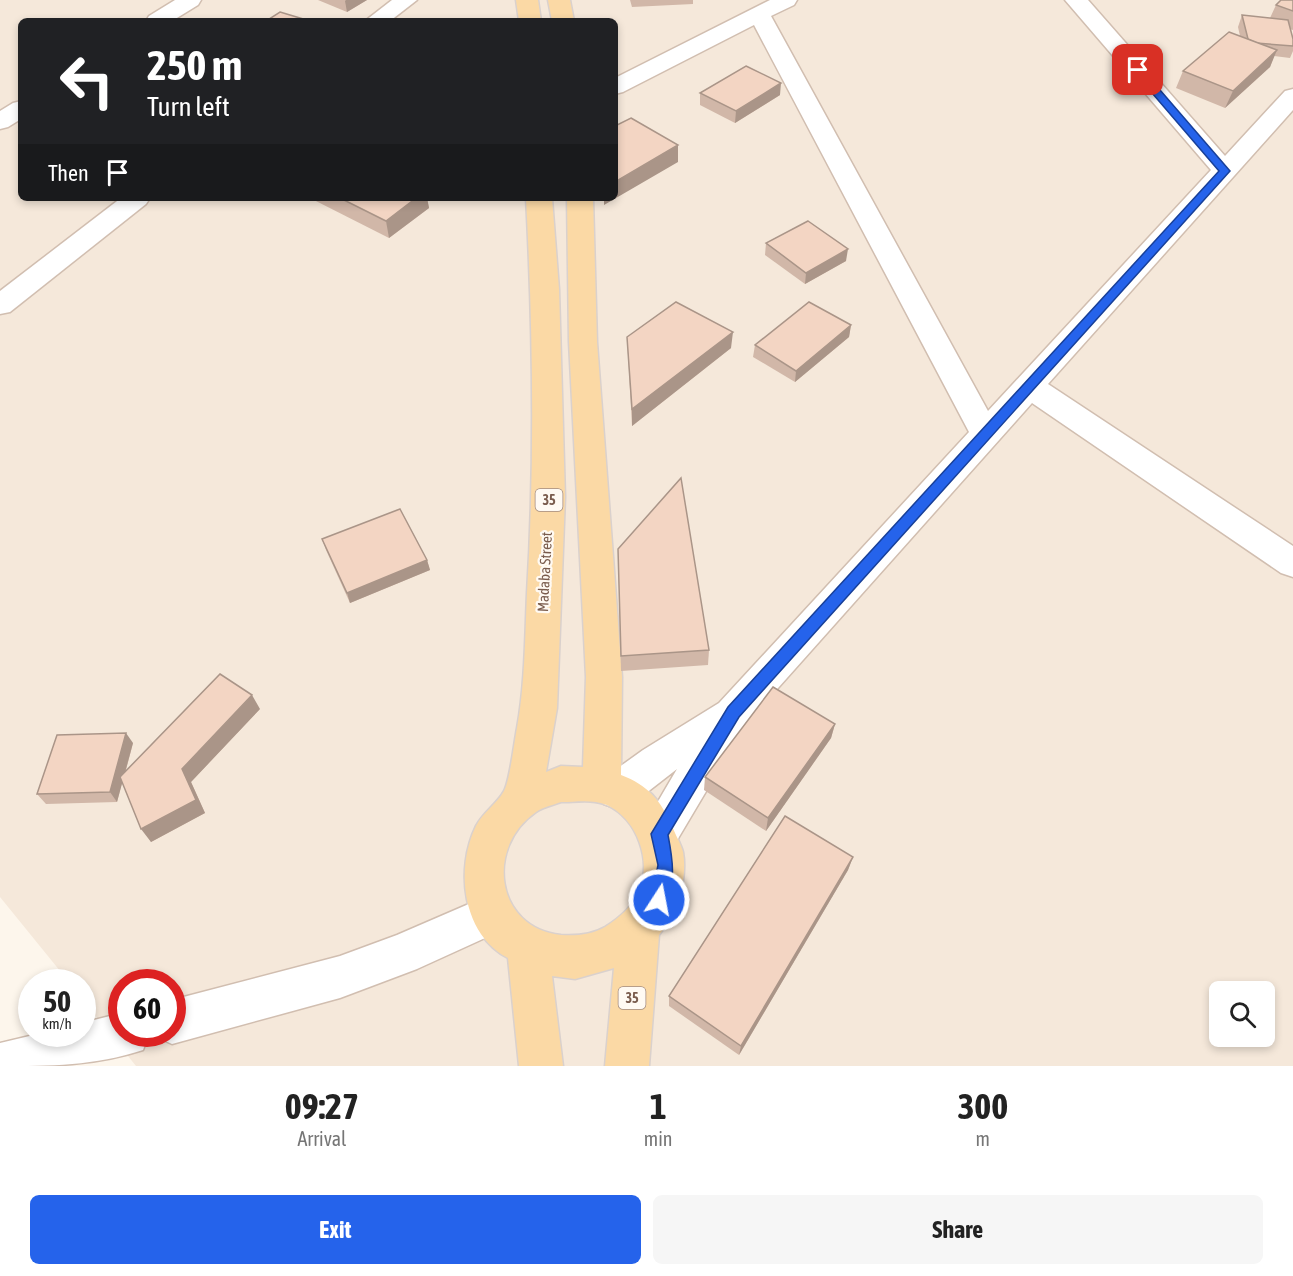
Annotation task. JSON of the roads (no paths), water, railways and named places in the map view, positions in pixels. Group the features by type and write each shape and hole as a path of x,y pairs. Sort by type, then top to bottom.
{"main road":[{"path":"527,0 530,18"},
{"path":"559,0 562,18"},
{"name":"Madaba Street","path":"522,800 539,708 549,497 545,289 539,201"},
{"path":"580,201 583,342 610,788"},
{"name":"35","path":"561,784 610,788 643,809 659,834 666,865 659,900 638,931 605,953 566,959 528,949 509,936 492,914 484,888 484,860 497,826 522,800 561,784"},
{"name":"35","path":"627,1066 638,931"},
{"path":"528,949 541,1066"}],"street":[{"path":"162,18 190,0"},
{"path":"380,18 406,0"},
{"path":"618,85 786,0"},
{"path":"1076,0 1225,171"},
{"path":"759,14 986,436"},
{"path":"659,834 733,712 1293,96"},
{"path":"0,305 133,201"},
{"path":"1029,386 1293,563"},
{"path":"610,788 656,762 733,712"},
{"path":"186,1018 340,977 402,954 492,914"},
{"path":"0,1065 108,1039"}]}
